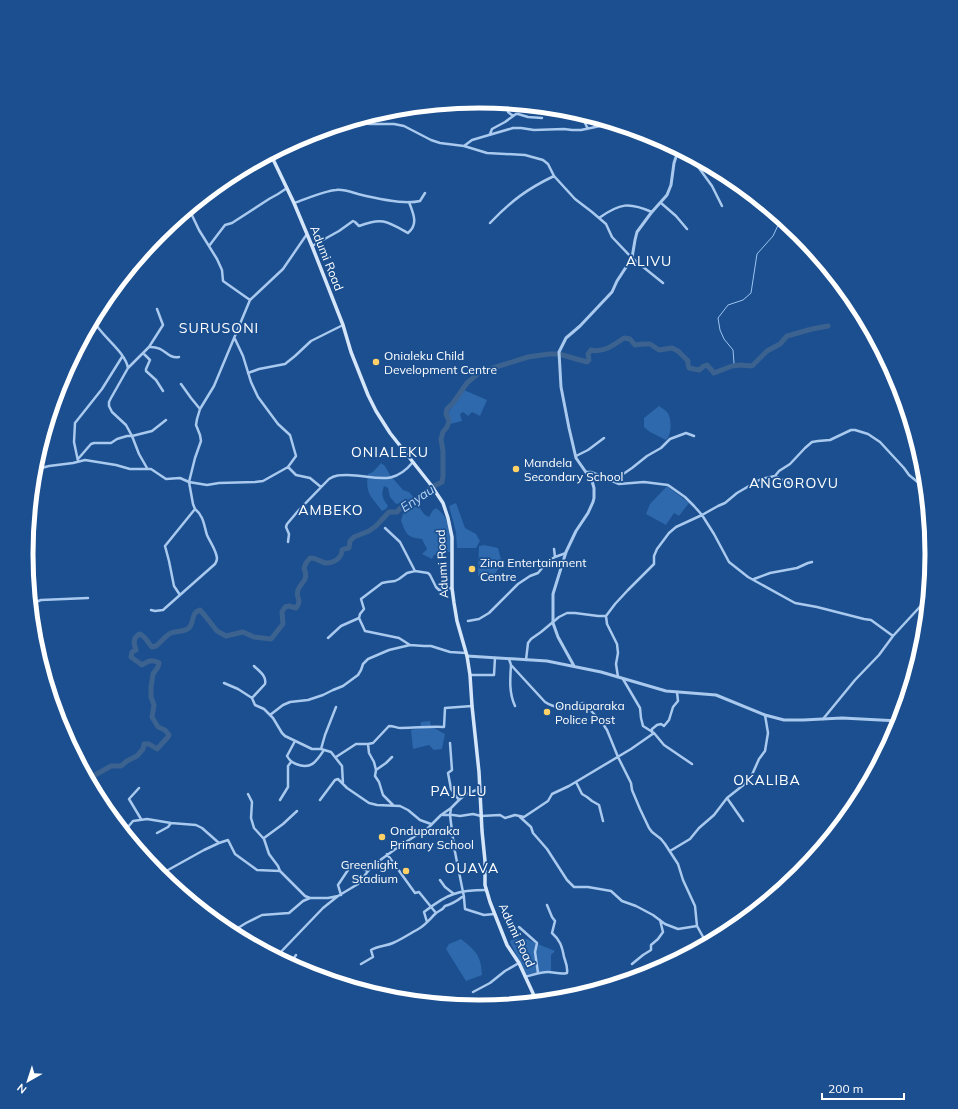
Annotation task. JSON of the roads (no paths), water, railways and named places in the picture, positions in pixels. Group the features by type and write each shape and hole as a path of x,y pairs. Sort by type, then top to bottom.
{"main road":[{"name":"Adumi Road","path":"273,159 312,246 343,325 351,352 368,395 390,433 432,486 443,503 452,537 452,588 457,621 467,654 470,675 479,772 485,861 485,885 494,914 508,945 519,963 534,997"}],"street":[{"path":"507,109 512,116"},
{"path":"490,134 492,128 518,114 528,117 542,118"},
{"path":"584,121 588,129"},
{"path":"366,124 394,124 404,126 435,142 464,146 487,153 525,154 545,161 554,176 575,198 606,224 612,237 632,258 663,283"},
{"path":"464,146 472,140 514,128 534,130 581,130 601,126"},
{"path":"574,666 558,637 553,623 552,594 566,552 576,531 588,513 594,498 594,484 579,463 568,428 561,387 559,352 561,345 566,338 609,296 632,258 634,240 637,232 669,191 674,163 677,155"},
{"path":"697,165 712,186 722,206"},
{"path":"490,223 514,199 528,189 554,176"},
{"path":"209,247 225,225 232,223 287,188"},
{"path":"294,203 310,197 338,190 392,201 409,202 420,201 425,194"},
{"path":"312,246 339,231 353,221 359,226 374,221 382,221 396,226 408,233 414,227 415,220 409,202"},
{"path":"661,203 676,216 687,229"},
{"path":"599,218 610,210 628,205 634,205 652,212"},
{"path":"191,214 217,259 222,270 224,282 250,300"},
{"path":"151,610 164,610 216,562 217,558 207,535 204,522 195,509 190,492 189,482 201,441 196,425 197,419 200,409 214,386 250,300 282,269 307,234"},
{"path":"147,468 126,425 112,412 109,402 128,368 149,346 163,325 157,309"},
{"path":"97,325 122,357 128,368"},
{"path":"248,373 258,369 285,364 311,341 343,325"},
{"path":"42,468 78,460 85,460 140,470 147,468 153,470 166,479 180,478 189,482 207,485 263,481 288,466 296,456 291,437 279,426 263,405 253,388 244,356 235,338"},
{"path":"149,346 157,346 170,356 174,358 179,357"},
{"path":"143,353 150,360 146,371 156,380 163,391"},
{"path":"78,460 74,442 75,422 102,389 122,357"},
{"path":"181,384 200,409"},
{"path":"78,460 91,444 111,443 117,439 127,436 152,431 166,420"},
{"path":"618,677 616,664 618,653 617,644 607,624 606,616 624,594 654,564 654,556 657,549 669,533 676,527 702,516 725,503 737,493 761,479 775,476 779,471 790,464 812,442 830,440 851,430 868,434 880,442 909,475 919,483"},
{"path":"613,481 647,456 661,448 670,439 686,433 694,436"},
{"path":"576,456 588,450 604,438"},
{"path":"288,542 289,534 287,526 298,511 329,479 339,475 360,475 387,479 407,468 412,462"},
{"path":"288,466 296,475 310,478 321,487"},
{"path":"586,472 591,472 617,484 644,482 668,485 685,497 702,516 720,544 729,562 753,580 795,603 871,620 894,636"},
{"path":"775,476 780,480 784,480 795,486"},
{"path":"180,595 174,586 165,546 195,509"},
{"path":"385,528 400,542 415,571"},
{"path":"554,549 555,557"},
{"path":"468,621 489,614 518,584 530,576 538,574 546,563 566,552"},
{"path":"753,580 770,573 797,568 812,562"},
{"path":"328,638 341,626 359,618 364,609 362,599 382,583 395,581 407,572 415,571 428,573 439,590 452,588"},
{"path":"36,602 41,600 88,598"},
{"path":"823,719 855,680 879,655 922,605"},
{"path":"526,660 528,643 531,639 559,617 567,613 606,616"},
{"path":"359,618 365,631 399,638 410,645"},
{"path":"270,715 280,707 290,702 308,700 323,695 349,682 358,676 363,664 370,658 389,650 410,645 431,646 450,652 495,658 547,661 574,666 601,672 666,691 696,692 716,695 766,715 784,720 842,718 892,722"},
{"path":"470,675 494,675 495,658"},
{"path":"510,659 510,691 514,706"},
{"path":"511,665 546,702 557,707 581,703 585,704 603,724 631,783 632,790 649,828 662,839 678,864 683,880 695,906 697,926 704,939"},
{"path":"252,698 266,681 254,666"},
{"path":"623,678 640,708 643,726 654,734 664,745 692,764"},
{"path":"224,683 238,689 252,698 255,705 270,715 282,734 312,748 331,752 342,766 343,784"},
{"path":"654,734 652,729 656,725 662,724 664,726 669,720 672,707 678,701 677,692"},
{"path":"336,757 356,744 368,744 376,741 389,726 400,728 444,727 445,708 472,706"},
{"path":"295,741 287,755 291,762 309,766 316,760 323,750 325,735 336,707"},
{"path":"670,851 690,839 699,828 714,815 727,798 746,783 751,777 765,751 768,733 766,715"},
{"path":"441,815 460,816 474,814 481,816 500,815 505,818 515,815 524,817 548,801 552,794 576,782 654,734"},
{"path":"450,743 452,770 448,773 452,788 459,800"},
{"path":"368,744 369,753 376,770 375,776 379,782 383,795 393,806"},
{"path":"376,770 392,757"},
{"path":"280,800 288,787 288,766 291,762"},
{"path":"320,800 336,779 369,803 377,805 397,805 403,807 420,820 431,824"},
{"path":"576,782 582,794 587,796 592,802 599,805 603,821"},
{"path":"139,788 129,799 141,819"},
{"path":"279,954 324,908 339,895 358,884 372,866 387,854 428,828 466,794 479,789"},
{"path":"248,794 252,802 251,818 254,828 264,838 270,855 280,871 310,898"},
{"path":"727,798 744,821"},
{"path":"109,804 128,827 133,821 141,819 171,824 188,824 200,827 219,843"},
{"path":"451,808 450,815 454,847 465,909 484,915 494,914"},
{"path":"264,838 297,811"},
{"path":"520,816 547,849 567,880 574,887 588,887 611,892 622,901 636,906 653,915 665,924 678,929 697,926"},
{"path":"158,833 171,824"},
{"path":"166,871 219,843 228,840 235,854 256,870 280,871"},
{"path":"387,854 415,893 419,892 436,913"},
{"path":"339,895 338,885 350,867 358,866 368,871"},
{"path":"440,880 454,894"},
{"path":"427,922 424,912 454,894 487,890"},
{"path":"237,929 262,915 289,913 303,901 310,898 328,898 339,895"},
{"path":"361,964 373,957 371,950 394,942 420,928 446,906 458,901 462,897 464,898"},
{"path":"525,977 538,973 567,973 568,968 563,949 552,933 555,921 547,905"},
{"path":"632,964 643,954 651,950 651,945 663,932 660,920"},
{"path":"519,927 537,943 535,952 538,973"},
{"path":"292,960 296,955"},
{"path":"473,992 490,983 519,963"}],"waterway":[{"path":"732,366 734,363 733,350 724,339 720,330 718,318 728,305 743,300 751,293 757,254 773,236 779,224"},
{"name":"Enyau","path":"93,776 111,766 121,766 137,756 143,749 144,744 149,744 157,749 169,735 165,730 158,727 152,717 154,705 151,697 151,687 153,674 159,663 150,661 142,665 131,657 132,652 136,650 134,643 135,638 139,634 145,638 152,647 156,646 171,633 189,628 195,613 200,610 217,631 226,636 243,632 254,637 271,639 283,624 282,612 285,607 289,606 296,608 299,603 297,593 306,576 304,568 310,558 326,563 335,561 341,555 342,550 349,548 350,541 354,537 369,531 389,512 397,512 404,504 415,501 430,488 442,482 443,451 441,439 449,421 446,414 447,409 467,383 480,372 528,357 549,354 559,354 587,362 589,360 588,354 591,350 595,351 604,349 612,346 624,338 630,339 635,345 650,344 659,350 672,348 678,351 688,361 689,368 699,370 707,365 714,373 732,366 752,366 767,351 780,344 787,336 828,326"}],"place":[{"name":"Onialeku Child Development Centre","path":"376,362"},
{"name":"Mandela Secondary School","path":"516,469"},
{"name":"Zina Entertainment Centre","path":"472,569"},
{"name":"Onduparaka Police Post","path":"547,712"},
{"name":"Onduparaka Primary School","path":"382,837"},
{"name":"Greenlight Stadium","path":"406,871"}],"district":[{"name":"ALIVU","path":"649,261"},
{"name":"SURUSONI","path":"219,328"},
{"name":"ONIALEKU","path":"390,452"},
{"name":"ANGOROVU","path":"794,483"},
{"name":"AMBEKO","path":"331,510"},
{"name":"OKALIBA","path":"767,780"},
{"name":"PAJULU","path":"459,791"},
{"name":"OUAVA","path":"472,868"}]}
